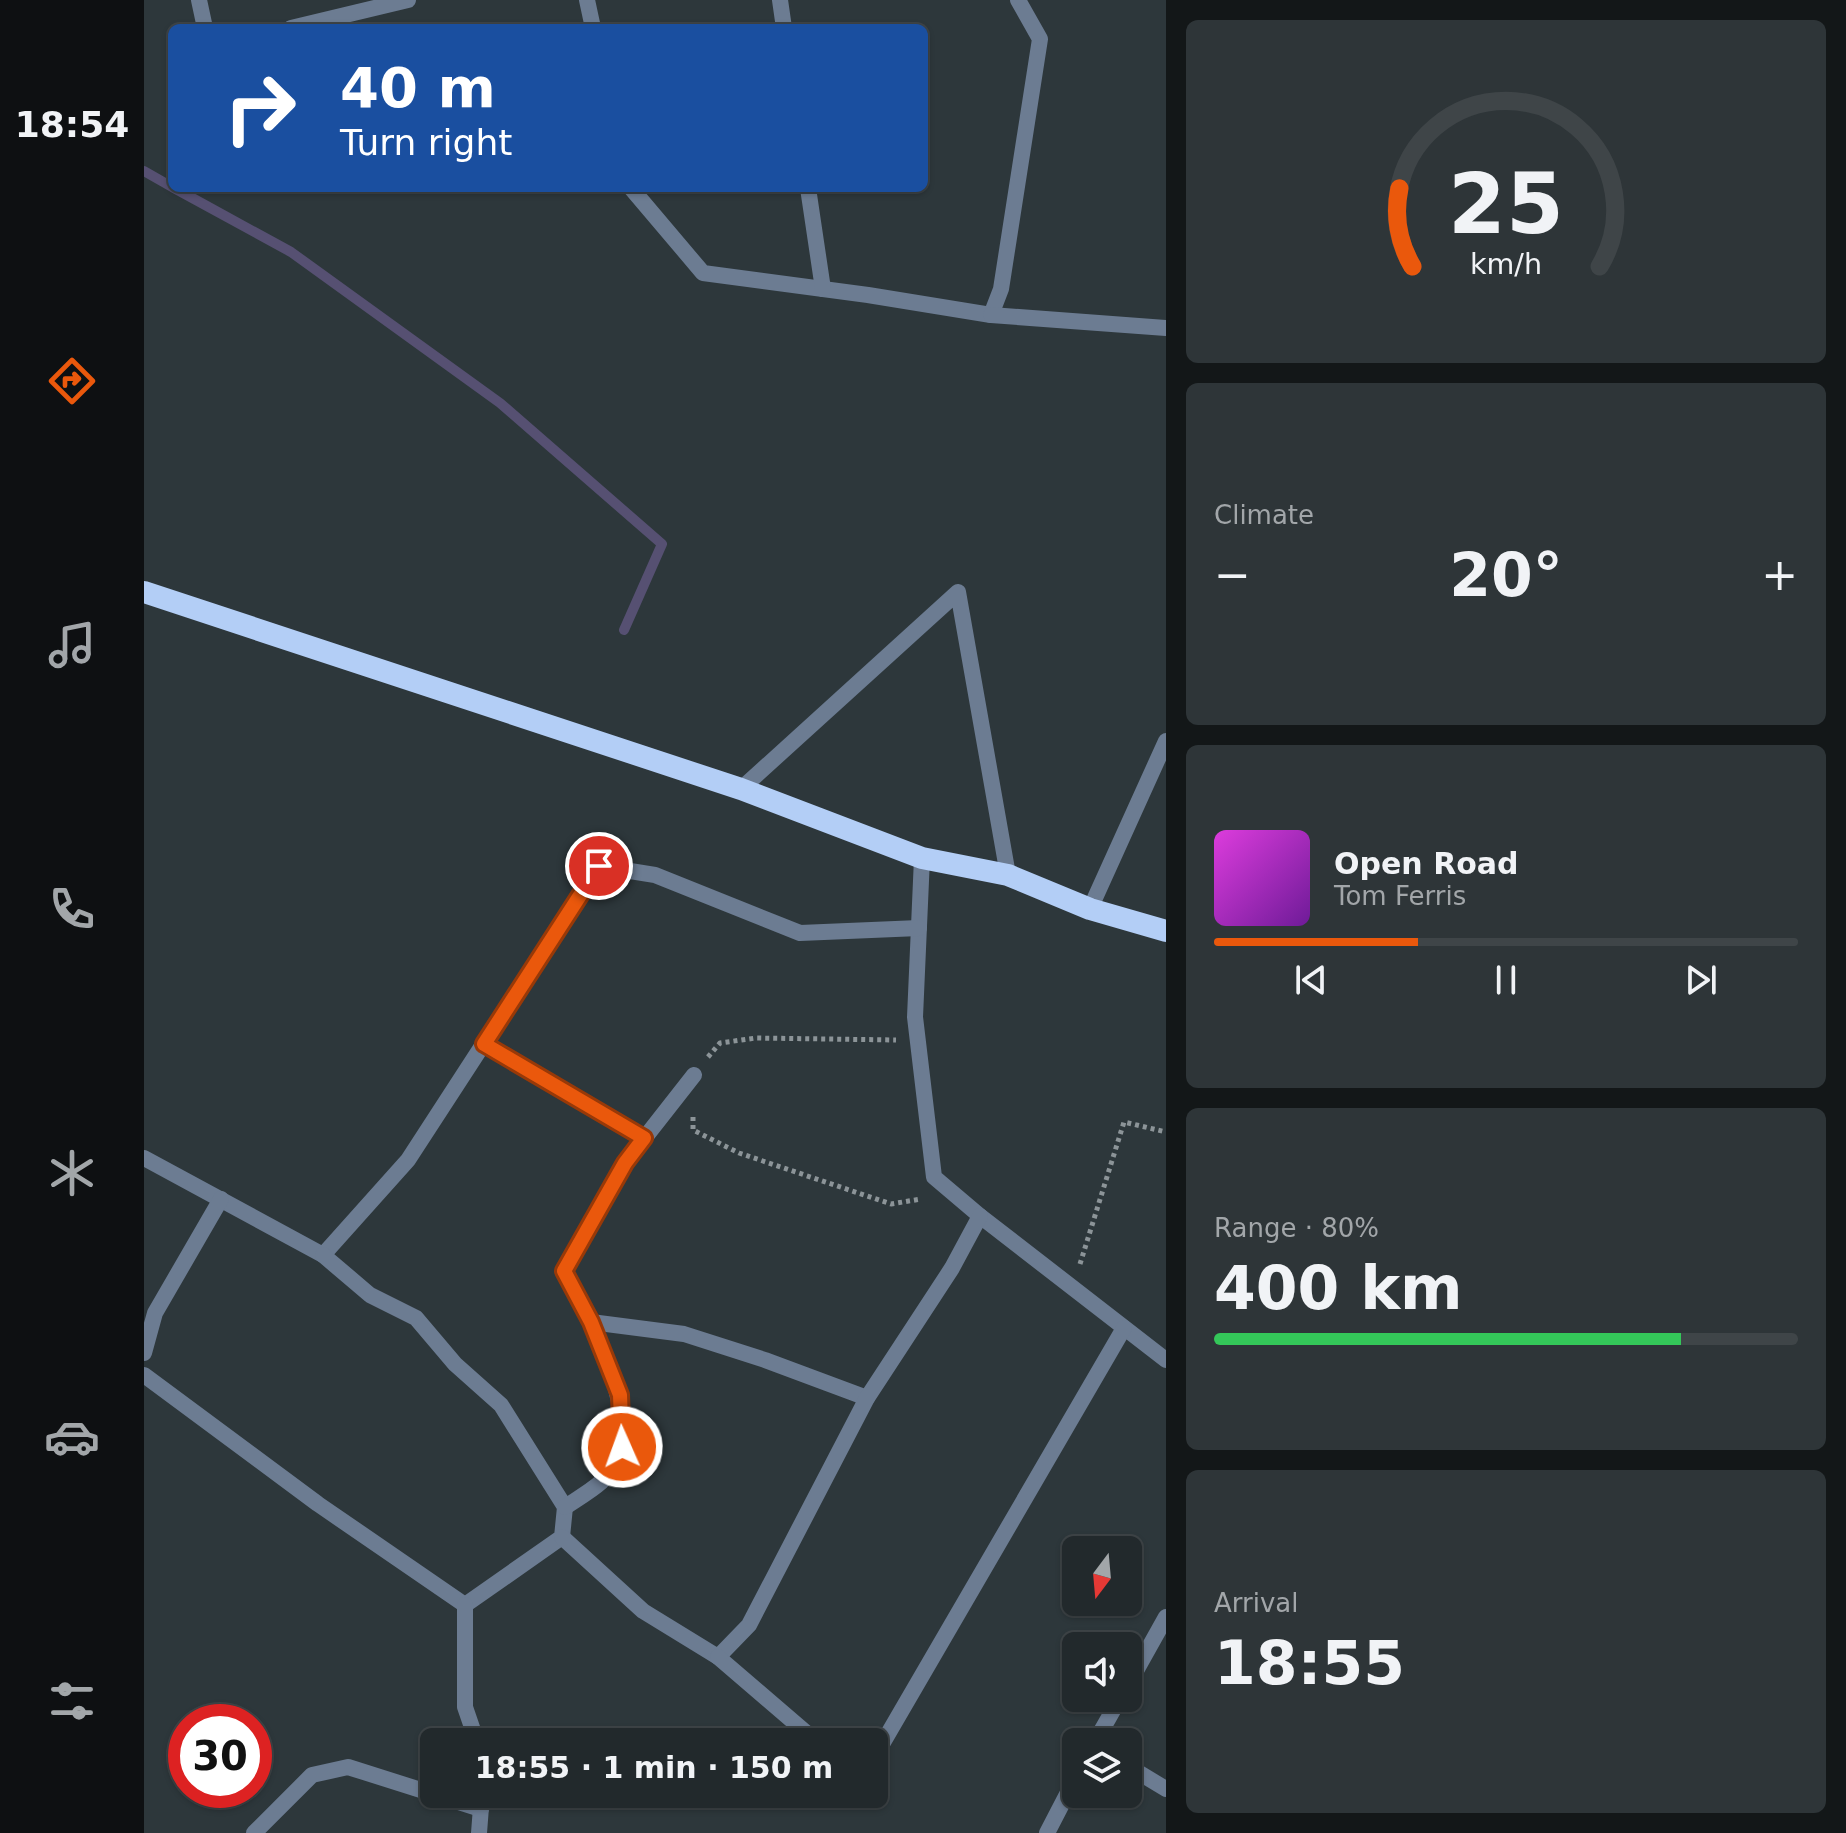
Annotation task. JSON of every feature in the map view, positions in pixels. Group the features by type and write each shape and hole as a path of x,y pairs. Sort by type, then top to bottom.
{"highway":[{"path":"144,592 741,789 922,858 1008,875 1090,909 1166,931"}],"street":[{"path":"199,0 204,24"},
{"path":"308,24 408,0"},
{"path":"587,0 592,24"},
{"path":"780,0 783,24"},
{"path":"991,315 1001,289 1040,39 1018,0"},
{"path":"634,192 703,273 991,315 1166,328"},
{"path":"809,192 823,289"},
{"path":"741,789 958,592 1008,875"},
{"path":"1090,909 1166,741"},
{"path":"922,858 915,1017 934,1177 1166,1360"},
{"path":"323,1255 408,1160 599,866 655,875 800,933 919,928"},
{"path":"484,1044 644,1138"},
{"path":"565,1507 602,1481 622,1447 620,1395 591,1322 564,1271 625,1163 694,1075"},
{"path":"144,1158 323,1255 370,1295 416,1318 455,1364 501,1405 565,1507 562,1537 465,1605"},
{"path":"144,1353 155,1313 221,1199"},
{"path":"718,1657 749,1625 867,1398 952,1268 980,1216"},
{"path":"591,1322 684,1334 867,1398"},
{"path":"888,1734 1124,1328"},
{"path":"144,1375 318,1504 465,1605"},
{"path":"562,1537 643,1611 718,1657 801,1728"},
{"path":"465,1605 465,1707 472,1728"},
{"path":"1142,1660 1166,1617"},
{"path":"254,1833 312,1775 348,1767 420,1786"},
{"path":"1142,1774 1166,1789"},
{"path":"1047,1833 1062,1804"},
{"path":"479,1833 481,1808"}],"path":[{"path":"918,1040 756,1038 720,1043 694,1075 693,1130 739,1153 891,1204 953,1193"},
{"path":"1073,1288 1124,1122 1166,1132"}],"waterway":[{"path":"144,171 168,185"},
{"path":"181,192 291,252 500,403 662,544 624,630"}],"route":[{"path":"599,866 484,1044 644,1138 625,1163 564,1271 591,1322 620,1395 622,1447"}]}
